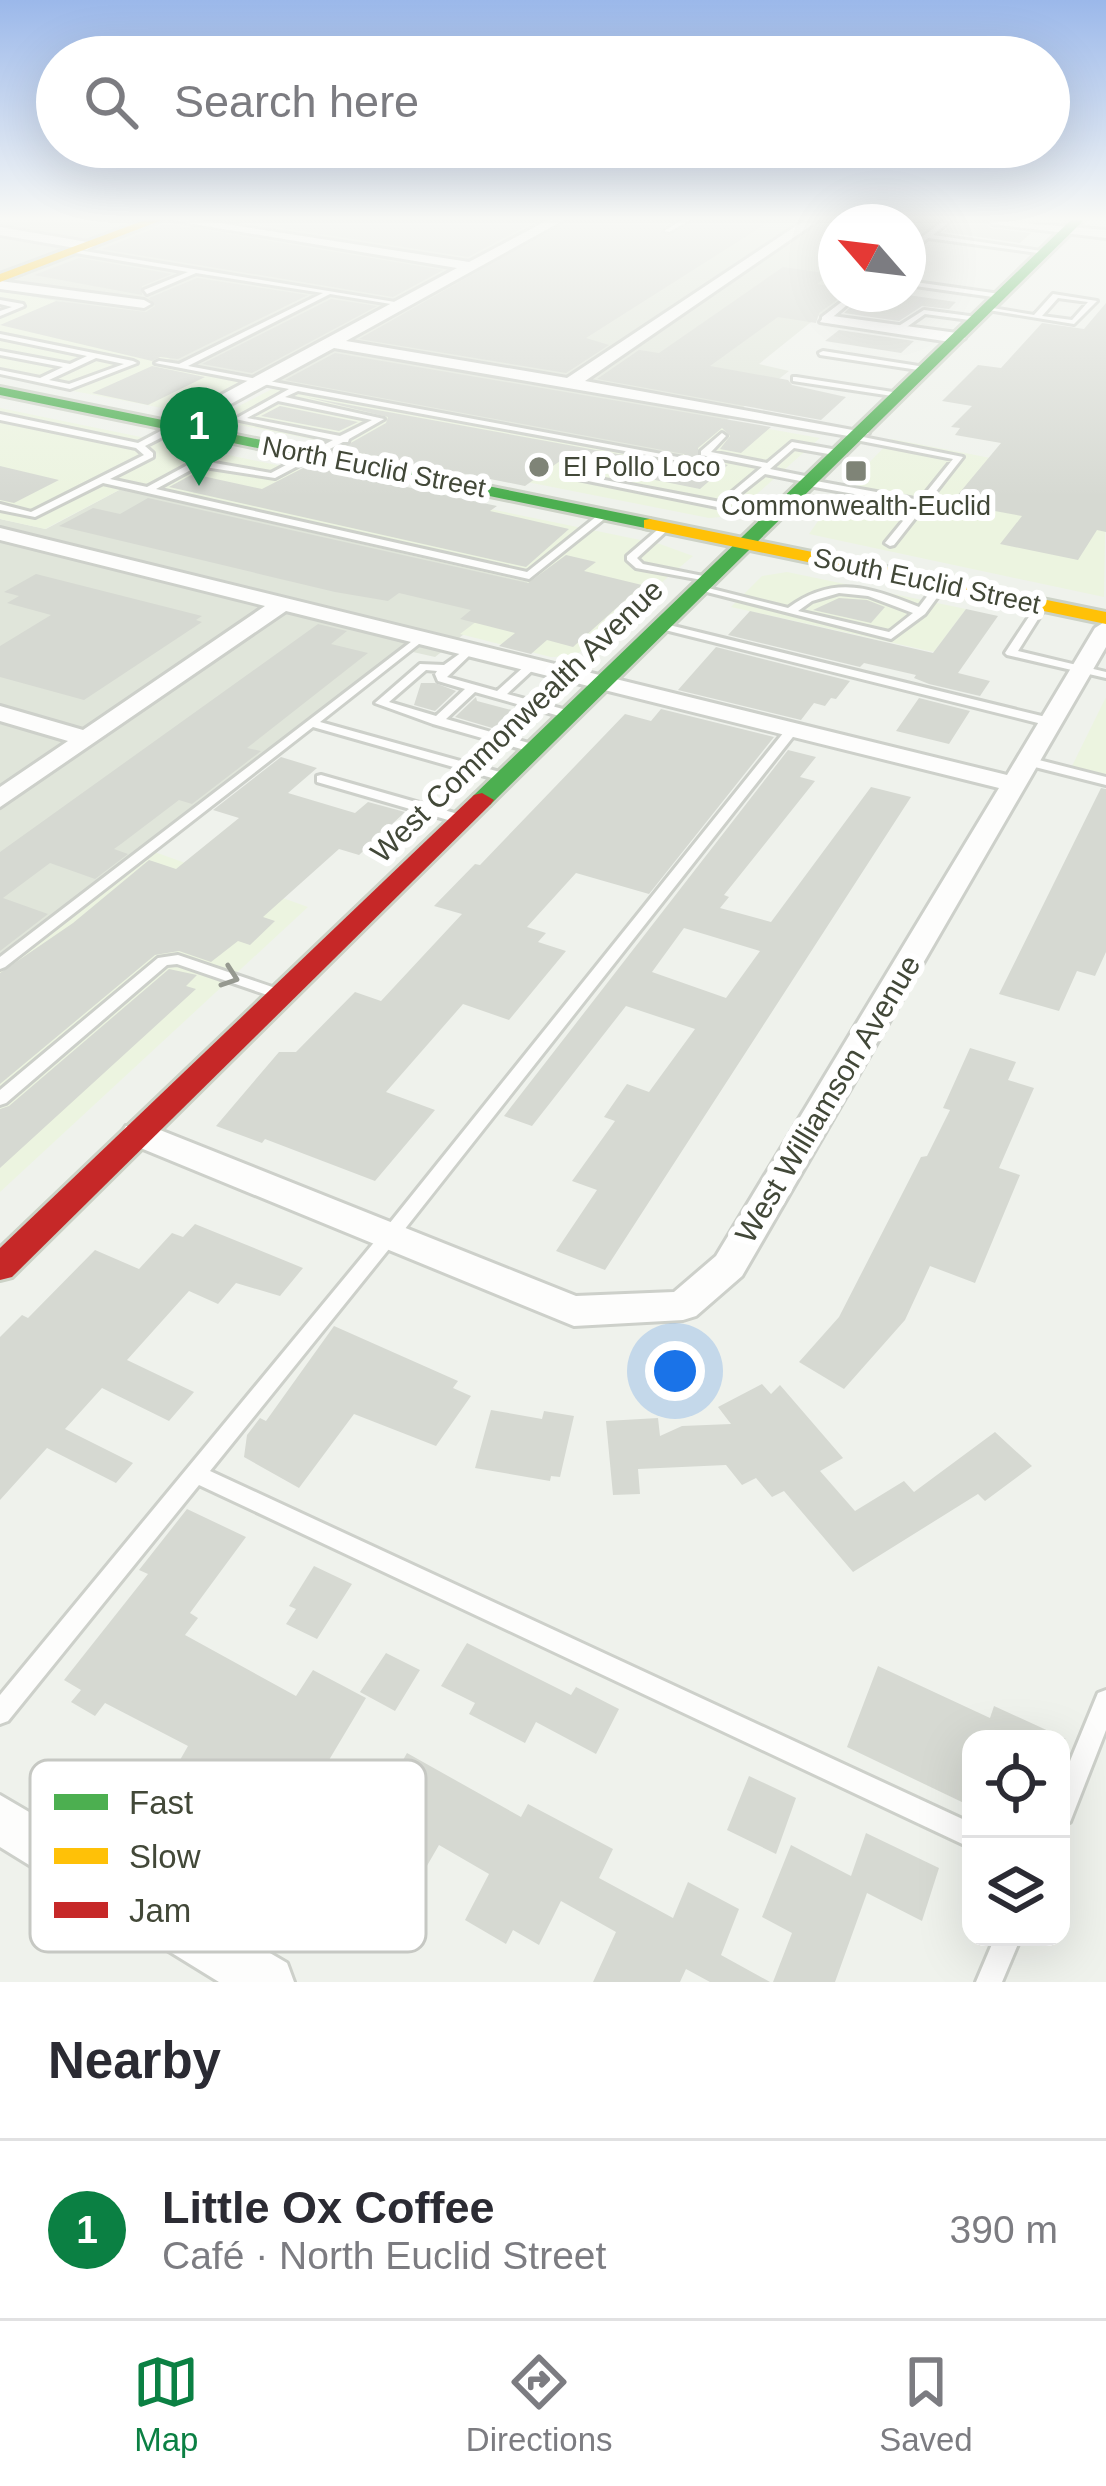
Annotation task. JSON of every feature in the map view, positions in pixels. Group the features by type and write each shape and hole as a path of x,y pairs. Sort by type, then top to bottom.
{"main road":[{"name":"West Commonwealth Avenue","path":"0,1268 984,312"},
{"name":"North Euclid Street","path":"12,391 747,543"},
{"name":"South Euclid Street","path":"747,543 1106,618"}],"street":[{"path":"175,427 336,344 383,312"},
{"path":"570,384 676,312"},
{"path":"825,319 898,329 980,316"},
{"path":"336,344 570,384 852,441"},
{"path":"0,534 792,730 1021,772"},
{"path":"0,799 282,604"},
{"name":"West Williamson Avenue","path":"138,1134 387,1239 574,1311 683,1306 729,1266 1050,722 1094,672 1106,628"},
{"path":"0,713 86,740"},
{"path":"0,1819 30,1837"},
{"path":"219,1952 268,1982"}],"lane":[{"path":"180,367 289,312"},
{"path":"825,319 833,312"},
{"path":"898,329 923,312"},
{"path":"931,312 1074,322 1083,312"},
{"path":"972,312 980,316"},
{"path":"1036,317 1040,312"},
{"path":"0,336 133,363 82,386 12,391"},
{"path":"0,353 70,366"},
{"path":"823,353 925,369"},
{"path":"12,391 95,355"},
{"path":"159,363 679,458"},
{"path":"796,380 899,395"},
{"path":"298,388 239,419 344,440"},
{"path":"0,507 32,515 150,455 12,391"},
{"path":"148,490 197,463 272,476 318,456 380,419 277,398"},
{"path":"139,446 175,427"},
{"path":"722,436 704,453 922,503"},
{"path":"573,477 722,505 792,445 852,441 959,457 890,543"},
{"path":"103,480 529,575 605,514"},
{"path":"666,526 631,558 640,566 792,610 807,619 891,636 921,612 942,584"},
{"path":"792,610 812,593 844,589 921,612"},
{"path":"1042,605 1011,653 1094,672"},
{"path":"662,626 1050,722"},
{"path":"0,964 420,638"},
{"path":"469,650 446,669 442,679 570,715"},
{"path":"446,669 424,666 381,703 535,749"},
{"path":"499,695 532,666"},
{"path":"436,721 473,688"},
{"path":"311,723 506,778"},
{"path":"0,1713 387,1239 792,730"},
{"path":"1021,772 1106,781"},
{"path":"321,779 463,819"},
{"path":"0,1099 153,966 178,959 282,994"},
{"path":"197,1474 962,1832"},
{"path":"1070,1791 1106,1701"},
{"path":"988,1982 1004,1946"}],"shaded area":[{"path":"0,312 122,312 227,331 166,360 251,377 195,408 178,411 0,377"},
{"path":"121,312 823,312 759,364 789,371 680,457 164,360 225,331"},
{"path":"284,383 680,457 724,421 820,438 732,516 709,518 230,423 227,412"},
{"path":"0,408 660,544 693,556 575,656 551,657 460,634 528,582 121,489 45,529 0,519"},
{"path":"892,439 1106,480 1104,597 809,534 832,501"},
{"path":"121,489 530,582 435,657 413,652 253,765 0,970 0,519 46,529"},
{"path":"787,572 966,609 934,652 731,607 762,576"},
{"path":"1106,697 1106,775 1072,766"},
{"path":"149,850 308,907 0,1192 0,970"}],"building":[{"path":"29,312 272,312 178,359 152,361 0,325"},
{"path":"304,312 365,312 252,373 202,364"},
{"path":"406,312 626,312 586,338 609,345 566,373 359,339"},
{"path":"717,312 820,312 816,323 778,317 710,366 788,380 792,385 846,397 821,420 597,379 639,350 659,353"},
{"path":"912,312 899,321 844,313"},
{"path":"1098,312 1106,312 1106,532 1097,530 1078,560 1000,544 1022,516 951,503 1001,443 955,435 960,428 951,427 972,406 942,401 978,365 1001,368 1042,323 1084,329"},
{"path":"839,330 914,341 901,353 825,341"},
{"path":"335,353 771,427 741,453 720,449 730,436 722,428 698,448 700,459 728,465 700,489 560,461 525,486 340,449 386,423 388,417 306,397 678,465 687,459 684,454 285,380"},
{"path":"152,366 205,377 148,405 92,393"},
{"path":"280,406 358,422 339,431 261,416"},
{"path":"0,466 59,480 14,503 0,500"},
{"path":"307,466 497,506 490,511 569,529 526,567 169,487 193,474 262,489"},
{"path":"148,498 528,583 566,555 596,562 584,571 642,585 573,647 547,640 531,654 499,646 515,633 460,619 471,610 399,593 388,601 335,592 59,526 93,508 120,514"},
{"path":"36,574 202,616 196,620 202,622 84,700 0,677 0,646 51,615 7,603 19,596 4,592"},
{"path":"839,598 885,607 871,623 813,610"},
{"path":"966,609 998,616 958,673 990,681 980,696 929,684 914,678 916,675 864,663 860,667 728,635 750,611 933,653"},
{"path":"318,624 347,631 331,644 368,653 247,748 261,751 192,804 179,800 114,849 128,854 95,879 50,863 3,898 48,914 0,951 0,852"},
{"path":"716,647 850,681 836,699 825,706 814,703 801,720 678,690"},
{"path":"421,683 456,691 435,711 414,705"},
{"path":"476,697 519,712 499,730 455,717"},
{"path":"919,698 970,711 949,744 896,731"},
{"path":"661,709 774,737 649,894 576,873 527,927 546,933 538,942 566,951 509,1020 463,1004 386,1092 435,1110 375,1181 265,1139 262,1143 216,1126 279,1052 296,1052 355,992 381,1001 462,914 434,906 475,864 480,865 625,714 651,721"},
{"path":"788,750 816,757 800,777 815,781 724,895 729,897 720,908 771,922 871,787 911,797 605,1270 556,1251 597,1190 572,1181 615,1121 604,1117 627,1084 649,1092 695,1029 626,1006 532,1126 504,1116","holes":["684,928 760,951 726,998 652,972"]},
{"path":"281,757 317,768 288,793 355,813 368,802 405,812 359,855 339,849 263,917 275,921 250,945 238,941 211,962 179,951 155,955 0,1084 0,973 73,923 149,860 176,869 239,818 213,810"},
{"path":"1101,788 1106,789 1106,952 1095,976 1077,971 1059,1011 999,994"},
{"path":"169,969 197,975 186,986 196,989 0,1168 0,1109"},
{"path":"970,1048 1016,1062 1008,1080 1034,1088 999,1168 1020,1175 975,1283 930,1266 905,1320 844,1389 799,1362 839,1317 921,1157 927,1156 950,1110 943,1108"},
{"path":"195,1224 303,1268 280,1296 236,1283 218,1304 189,1291 127,1360 194,1392 169,1421 102,1388 65,1429 133,1463 116,1483 47,1448 0,1500 0,1337 22,1315 28,1318 95,1250 139,1269 172,1233 183,1237"},
{"path":"334,1326 458,1381 453,1388 471,1396 436,1446 354,1414 299,1488 244,1457 247,1435 260,1418 266,1421"},
{"path":"762,1384 771,1394 780,1385 843,1458 820,1471 855,1511 904,1481 914,1492 995,1432 1032,1466 985,1501 978,1494 853,1572 784,1491 772,1497 756,1478 742,1485 726,1465 638,1469 640,1494 613,1495 606,1421 658,1418 660,1436 682,1426 731,1424 718,1407"},
{"path":"491,1410 542,1419 544,1411 574,1416 560,1477 551,1476 550,1481 475,1468"},
{"path":"187,1509 246,1537 190,1613 198,1618 185,1635 296,1696 313,1670 366,1698 329,1760 180,1760 188,1746 105,1703 95,1716 71,1702 81,1690 64,1680 148,1574 139,1570"},
{"path":"314,1566 352,1584 317,1639 286,1624 296,1609 289,1606"},
{"path":"467,1643 571,1695 576,1687 619,1709 596,1754 536,1722 525,1743 469,1714 475,1703 441,1686"},
{"path":"386,1653 420,1670 395,1711 360,1692"},
{"path":"878,1666 990,1718 994,1706 1046,1730 962,1730 962,1802 847,1747"},
{"path":"426,1764 521,1817 528,1804 613,1849 599,1878 673,1918 688,1882 739,1909 721,1955 770,1982 710,1982 686,1969 680,1982 593,1982 616,1932 561,1901 539,1945 513,1930 506,1944 465,1920 489,1874 439,1845 426,1868"},
{"path":"749,1776 796,1798 776,1854 727,1830"},
{"path":"866,1833 939,1868 922,1921 867,1893 835,1982 773,1982 792,1933 762,1917 791,1845 851,1876"}],"traffic: fast":[{"path":"482,800 983,312"},
{"path":"0,391 650,524"}],"traffic: slow":[{"path":"650,524 1106,618"}],"traffic: jam":[{"path":"0,1268 482,800"}],"place":[{"name":"El Pollo Loco","path":"539,467"},
{"name":"Commonwealth-Euclid","path":"856,471"},
{"name":"Little Ox Coffee","path":"199,486"}]}
